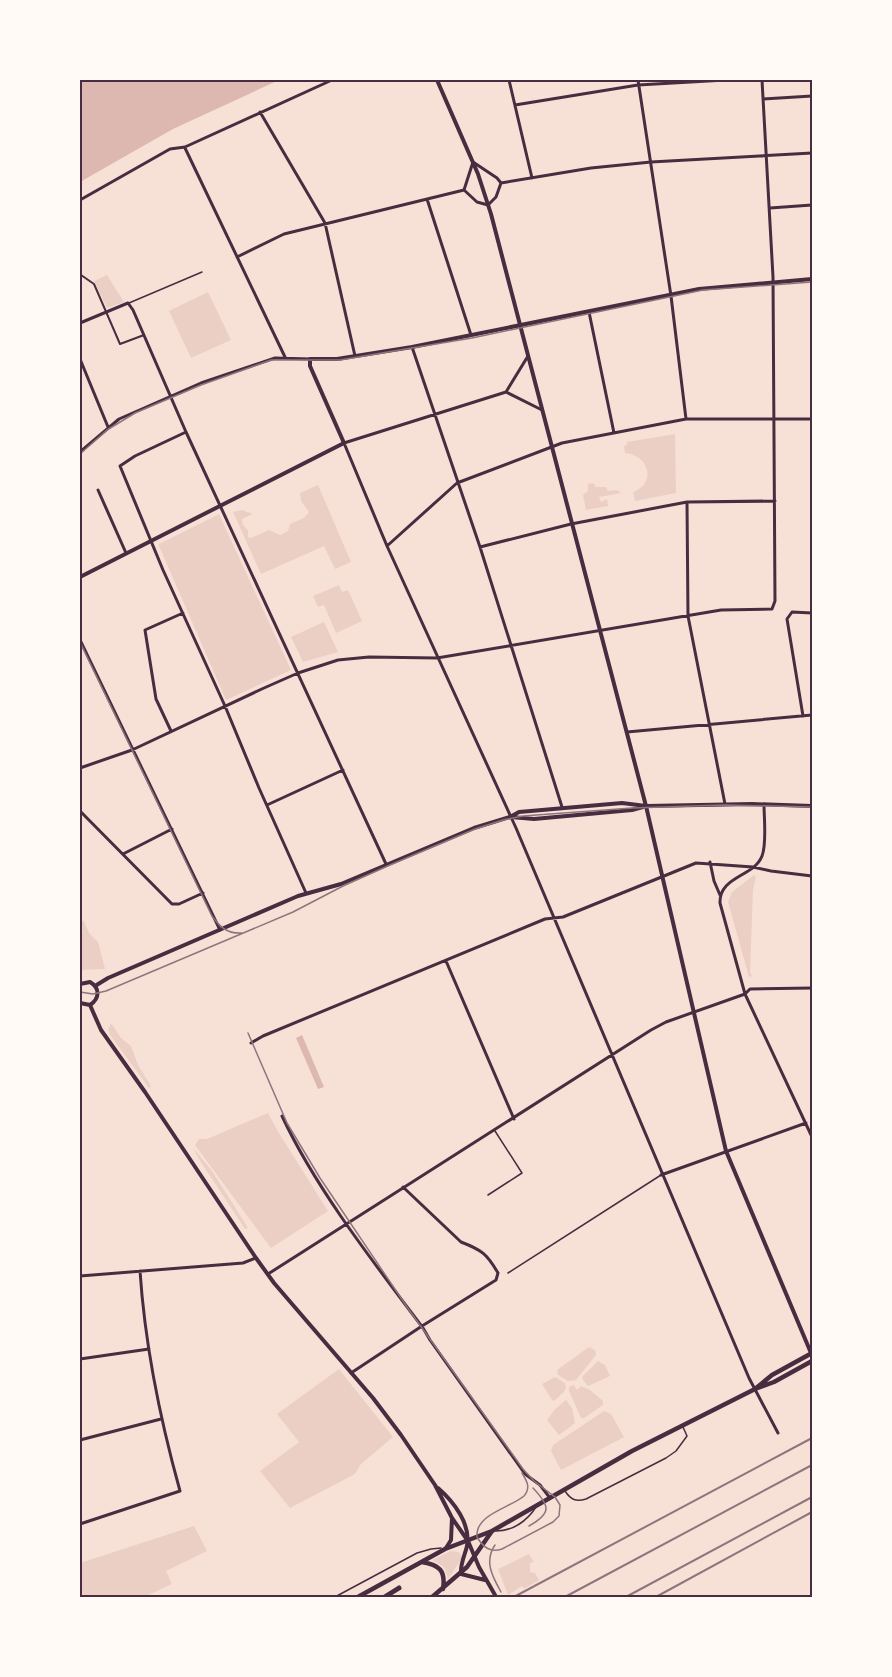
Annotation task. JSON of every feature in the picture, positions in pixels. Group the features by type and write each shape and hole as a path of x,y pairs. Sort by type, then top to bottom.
{"highway":[{"path":"383,1598 399,1588"}],"main road":[{"path":"437,80 473,162 488,205 646,806 726,1151 812,1353 772,1375 755,1389"},
{"path":"80,577 344,443 310,366 310,359 355,356 412,347 708,287 813,279"},
{"path":"95,986 108,978 307,894 341,884 474,828 519,812 622,802 646,806 764,804 813,806"},
{"path":"510,817 520,819 564,816 632,810 646,806"},
{"path":"80,1005 90,1005 97,997 95,986 90,982 81,982"},
{"path":"90,1005 101,1030 256,1258 385,1413 435,1485 452,1518 468,1541 495,1595"},
{"path":"357,1598 445,1549 492,1531 682,1425 813,1362"},
{"path":"435,1485 449,1498 467,1531 468,1541 461,1574"},
{"path":"445,1549 451,1540 452,1518"},
{"path":"431,1598 461,1574 492,1531"},
{"path":"422,1562 436,1565 442,1570 443,1588"},
{"path":"461,1574 487,1580"}],"street":[{"path":"80,200 170,149 185,147 332,80"},
{"path":"509,80 532,178"},
{"path":"638,80 671,294 686,419"},
{"path":"515,105 638,85 726,80"},
{"path":"80,768 134,749 298,673 346,659 437,658 721,610 770,610 773,607 775,601 775,419 773,282 762,80"},
{"path":"763,99 813,96"},
{"path":"260,112 325,223 355,356"},
{"path":"185,147 285,357"},
{"path":"501,183 591,168 651,162 813,153"},
{"path":"464,190 473,162 501,183"},
{"path":"464,190 477,202 488,205 496,197 501,183"},
{"path":"237,257 284,234 464,190"},
{"path":"427,199 471,335"},
{"path":"770,208 813,205"},
{"path":"81,275 94,284 120,344 144,334"},
{"path":"80,323 128,303 133,310 186,432 386,865"},
{"path":"589,312 614,433"},
{"path":"412,347 480,547 562,807"},
{"path":"528,356 506,392 344,443 387,546 510,817 755,1389 778,1433"},
{"path":"80,452 108,427 127,415 171,396 265,360 285,357 310,359"},
{"path":"80,359 108,427"},
{"path":"506,392 542,410"},
{"path":"387,546 457,483 562,443 686,419 813,419"},
{"path":"186,432 135,456 120,466 307,894"},
{"path":"98,490 126,553"},
{"path":"480,547 571,524 687,502 775,501"},
{"path":"687,502 688,616 725,804"},
{"path":"803,716 787,619 792,612 813,613"},
{"path":"171,731 156,699 145,630 183,613"},
{"path":"80,640 220,931"},
{"path":"627,732 813,715"},
{"path":"267,805 343,770"},
{"path":"720,895 733,880 759,862 764,850 764,804"},
{"path":"80,811 172,904 179,904 203,893"},
{"path":"123,854 172,829"},
{"path":"711,862 714,881 720,895 721,911 746,994 813,1137"},
{"path":"251,1042 545,919 563,917 696,863 711,862 813,876"},
{"path":"446,961 514,1119"},
{"path":"268,1274 666,1022 746,994 750,989 813,988"},
{"path":"282,1116 292,1137 347,1224 422,1326 525,1474 540,1485 550,1498"},
{"path":"662,1174 806,1123"},
{"path":"351,1373 496,1280 498,1273 488,1256 462,1242 403,1187"},
{"path":"80,1276 247,1262 256,1258"},
{"path":"80,1524 180,1491 161,1419 148,1348 140,1271"},
{"path":"80,1359 148,1348"},
{"path":"80,1440 161,1419"}],"lane":[{"path":"128,303 202,272"},
{"path":"806,1123 813,1120"},
{"path":"488,1195 522,1173 495,1130"},
{"path":"508,1273 662,1174"},
{"path":"565,1490 572,1499 577,1501 586,1499 666,1458 676,1451 687,1436 682,1425"},
{"path":"333,1598 417,1553 431,1549 445,1549"}],"shaded area":[{"path":"80,80 279,80 173,129 80,182"},
{"path":"107,275 124,302 107,308 94,281"},
{"path":"208,292 231,340 191,358 169,311"},
{"path":"675,434 676,493 635,501 633,492 641,488 645,482 647,470 640,459 625,453 624,446 627,442"},
{"path":"593,483 596,487 606,487 608,491 617,490 621,493 599,497 601,502 607,499 608,506 586,510 583,495 588,491 588,484"},
{"path":"318,485 351,562 335,569 324,546 261,574 233,512 242,510 253,514 242,519 243,525 248,530 248,537 251,538 269,530 280,535 288,531 290,524 304,518 309,512 301,501 300,493"},
{"path":"219,514 291,670 226,700 159,546"},
{"path":"339,585 342,592 348,590 362,621 336,633 324,605 318,607 313,596"},
{"path":"324,622 338,652 303,662 291,637"},
{"path":"754,875 756,877 753,890 750,972 752,976 749,977 728,902 732,892"},
{"path":"80,921 84,921 89,933 98,942 105,969 80,970"},
{"path":"111,1023 121,1038 131,1046 138,1065 151,1086 149,1088 110,1035 108,1030"},
{"path":"302,1035 324,1087 318,1089 296,1038"},
{"path":"268,1113 328,1211 271,1248 195,1145 199,1139 207,1139"},
{"path":"194,1149 212,1171 248,1228 245,1229"},
{"path":"589,1347 595,1350 596,1355 576,1380 568,1381 558,1375 557,1370"},
{"path":"598,1361 605,1365 610,1376 588,1386 582,1377"},
{"path":"339,1369 393,1437 361,1464 355,1474 290,1508 260,1471 299,1442 277,1414"},
{"path":"555,1377 565,1383 566,1388 554,1401 542,1384"},
{"path":"574,1385 577,1390 581,1386 590,1390 603,1401 603,1405 581,1418 569,1391 569,1387"},
{"path":"566,1400 572,1408 575,1423 559,1435 547,1420"},
{"path":"604,1411 611,1414 624,1437 561,1470 551,1451 553,1445"},
{"path":"194,1526 207,1551 166,1571 172,1584 144,1597 83,1597 80,1586 80,1563"},
{"path":"451,1551 459,1552 462,1558 448,1579 444,1567 432,1560"},
{"path":"529,1554 534,1562 530,1563 530,1572 535,1573 539,1580 524,1589 522,1586 508,1595 498,1569"}],"tram line":[{"path":"80,454 107,430 135,413 201,385 271,360 340,360 472,338 703,290 812,282"},
{"path":"80,642 212,916 224,929 242,933"},
{"path":"80,992 93,994 106,991 293,912 390,865 475,829 503,820 523,816 632,808 725,805 812,807"},
{"path":"248,1033 287,1123 320,1178 407,1307 523,1469 555,1497 560,1505 559,1516 553,1522 502,1549 487,1548 477,1537 478,1529 487,1517 524,1496 528,1487 522,1473"},
{"path":"529,1526 542,1517 546,1509 543,1500 533,1488"},
{"path":"495,1545 490,1557 490,1568 501,1592"}],"railway":[{"path":"512,1598 812,1438"},
{"path":"563,1598 812,1465"},
{"path":"624,1598 812,1497"},
{"path":"654,1598 812,1512"}]}
